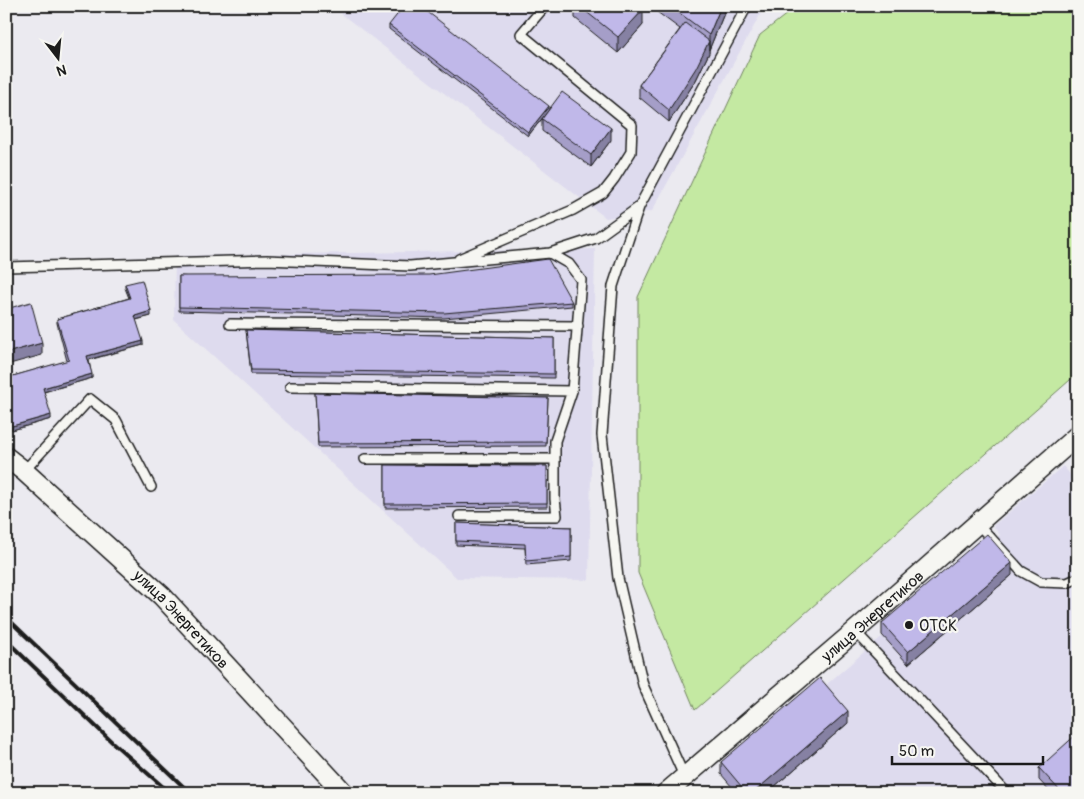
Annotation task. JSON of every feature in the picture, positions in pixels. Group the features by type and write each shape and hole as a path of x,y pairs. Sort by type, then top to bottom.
{"street":[{"name":"улица Энергетиков","path":"666,793 855,631 1078,435"},
{"name":"улица Энергетиков","path":"6,456 162,596 344,793"}],"lane":[{"path":"451,262 573,210 603,193 614,180 631,152 632,125 521,34 545,6"},
{"path":"684,776 643,685 618,578 602,434 613,286 639,207 747,6"},
{"path":"6,267 267,260 410,266 550,253 596,238 639,207"},
{"path":"459,516 557,516 555,499 555,441 572,391 581,280 569,264 550,253"},
{"path":"230,324 578,326"},
{"path":"290,387 572,391"},
{"path":"24,471 90,399 116,420 151,487"},
{"path":"365,459 555,459"},
{"path":"977,522 1021,571 1041,582 1067,583 1078,578"},
{"path":"855,631 1007,793"}],"shaded area":[{"path":"331,6 765,6 652,211 606,218"},
{"path":"595,249 589,580 457,578 174,320 175,256"},
{"path":"1063,466 1076,481 1078,480 1078,793 737,793 820,690 1000,535 993,526"}],"green space":[{"path":"797,6 1078,6 1078,373 695,710 638,573 638,297 760,35"}],"building":[{"path":"404,6 420,6 549,106 528,132 389,25"},
{"path":"579,6 638,6 643,10 618,37"},
{"path":"670,6 721,6 709,35"},
{"path":"685,23 709,41 696,68 669,110 639,85"},
{"path":"562,92 611,128 591,155 542,119"},
{"path":"548,259 572,302 444,313 179,307 179,276 429,275"},
{"path":"142,280 151,311 135,316 143,341 87,356 92,374 43,388 51,415 12,426 6,407 6,378 69,360 57,319 130,298 125,284"},
{"path":"31,302 42,343 6,353 6,309"},
{"path":"246,330 554,338 554,374 251,370"},
{"path":"315,393 548,398 546,442 318,443"},
{"path":"385,465 547,466 547,503 385,504"},
{"path":"456,523 571,527 571,557 526,561 525,544 456,541"},
{"path":"987,534 1012,563 908,652 882,623"},
{"path":"820,678 848,711 753,793 747,793 721,762"},
{"path":"1078,733 1078,793 1062,793 1039,768"}],"railway":[{"path":"6,617 190,793"},
{"path":"6,640 112,742 170,793"}],"place":[{"name":"ОТСК","path":"909,625"}]}
